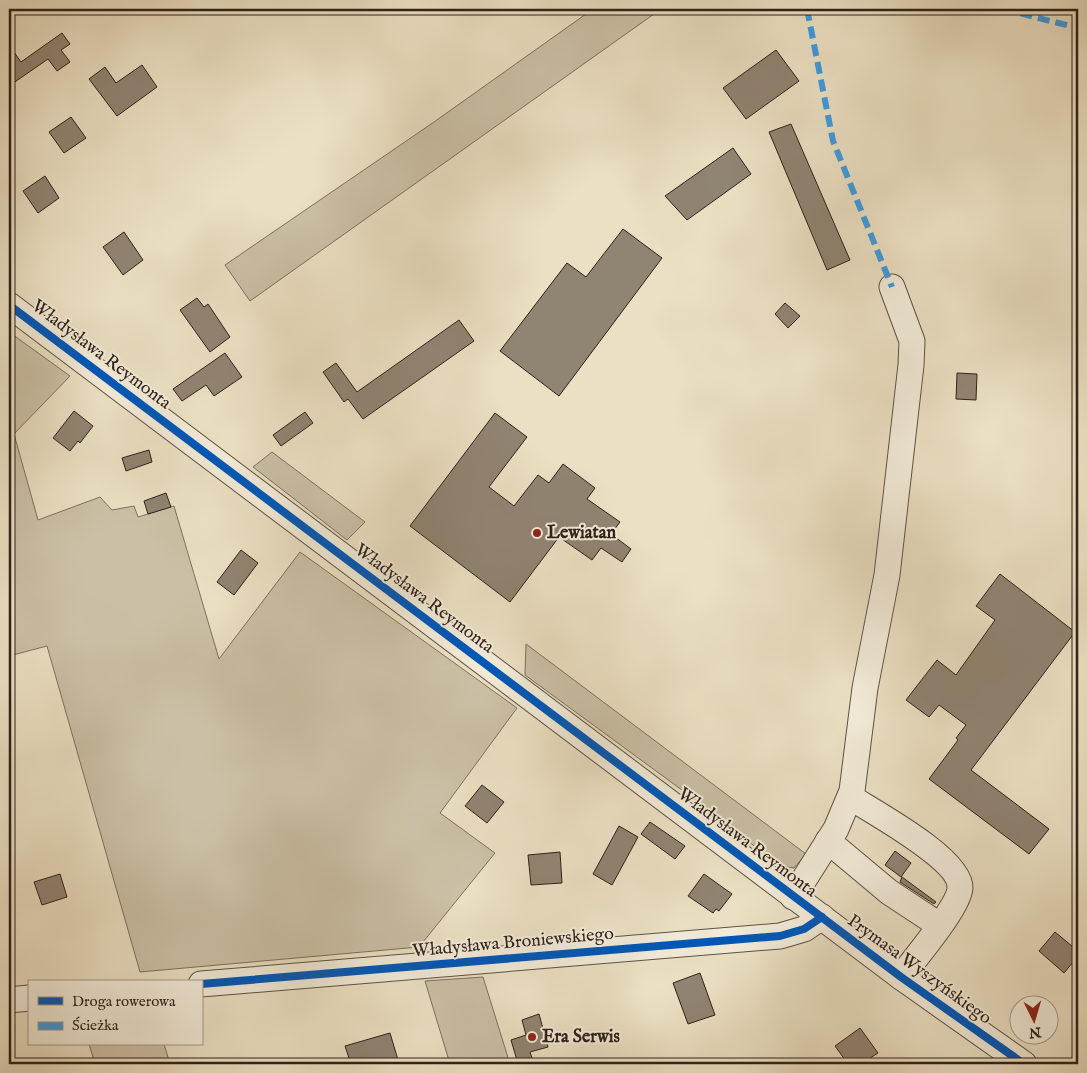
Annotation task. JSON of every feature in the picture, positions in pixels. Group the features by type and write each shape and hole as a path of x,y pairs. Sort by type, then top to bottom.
{"street":[{"path":"793,897 828,841 852,791 865,688 887,574 911,365 912,340 892,287"},
{"name":"Władysława Reymonta","path":"9,305 822,917"},
{"path":"850,797 918,839 948,864 958,878 960,887 958,894 939,925 901,977"},
{"path":"828,841 889,892 939,925"},
{"name":"Prymasa Wyszyńskiego","path":"822,917 901,977 1024,1064"},
{"name":"Władysława Broniewskiego","path":"202,984 780,936 804,929 822,917"},
{"path":"9,1000 28,998"}],"shaded area":[{"path":"593,9 661,9 250,301 225,265 434,122"},
{"path":"9,332 70,376 14,434 38,520 100,497 112,510 134,506 138,517 174,506 219,659 300,552 517,708 440,813 495,853 419,947 140,972 47,646 9,656"},
{"path":"272,452 365,522 347,540 253,467"},
{"path":"526,644 806,854 794,868 780,866 686,793 525,675"},
{"path":"483,977 510,1064 450,1064 425,981"},
{"path":"90,1046 165,1046 170,1064 95,1064"}],"building":[{"path":"62,33 70,44 61,50 70,62 57,71 48,59 9,86 9,45 21,62"},
{"path":"776,50 799,81 746,119 723,88"},
{"path":"142,65 157,87 117,116 89,79 105,67 116,83"},
{"path":"71,117 86,138 64,153 49,132"},
{"path":"791,124 850,260 827,270 769,132"},
{"path":"733,148 751,174 687,220 665,196"},
{"path":"45,176 59,198 38,213 23,191"},
{"path":"623,229 662,258 559,396 500,351 567,263 586,277"},
{"path":"124,232 143,260 123,275 103,247"},
{"path":"197,298 204,307 208,304 230,337 210,352 180,310"},
{"path":"785,303 800,316 788,328 775,314"},
{"path":"459,320 474,341 363,419 348,399 344,402 323,372 336,363 357,392"},
{"path":"225,353 242,377 214,396 206,385 182,401 173,389"},
{"path":"957,373 977,374 976,400 956,399"},
{"path":"74,411 93,426 80,443 78,441 70,451 53,438"},
{"path":"305,412 313,423 281,446 273,435"},
{"path":"495,413 527,437 489,487 514,506 538,475 549,483 563,464 595,488 587,499 620,522 611,534 631,549 622,562 601,548 592,560 559,537 510,602 410,526"},
{"path":"149,450 152,462 126,471 122,458"},
{"path":"166,493 171,507 148,514 144,501"},
{"path":"241,550 258,563 234,595 217,582"},
{"path":"1000,574 1075,632 971,770 1049,829 1029,854 929,779 958,740 956,738 966,725 939,705 929,717 906,700 937,660 956,675 995,620 976,606"},
{"path":"482,785 504,802 487,823 465,806"},
{"path":"650,822 685,846 675,859 641,834"},
{"path":"619,826 638,837 612,885 593,874"},
{"path":"895,851 911,863 901,877 885,865"},
{"path":"560,852 562,883 531,885 528,855"},
{"path":"60,874 67,897 42,905 34,882"},
{"path":"704,874 732,894 719,911 716,909 713,913 688,896"},
{"path":"902,877 936,902 934,904 900,882"},
{"path":"1055,932 1078,951 1078,956 1064,973 1039,951"},
{"path":"700,973 715,1015 688,1024 673,983"},
{"name":"Era Serwis","path":"539,1014 548,1047 530,1052 534,1064 518,1064 511,1040 526,1035 522,1020"},
{"path":"860,1028 878,1053 861,1064 848,1064 835,1046"},
{"path":"390,1033 398,1060 384,1064 351,1064 345,1046"}],"marked path":[{"path":"807,9 833,141 892,287"},
{"path":"1003,9 1078,28"}],"cycle path":[{"path":"9,305 901,977 1024,1064"},
{"path":"202,984 780,936 804,929 822,917"}],"place":[{"name":"Lewiatan","path":"537,533"},
{"name":"Era Serwis","path":"532,1037"}]}
